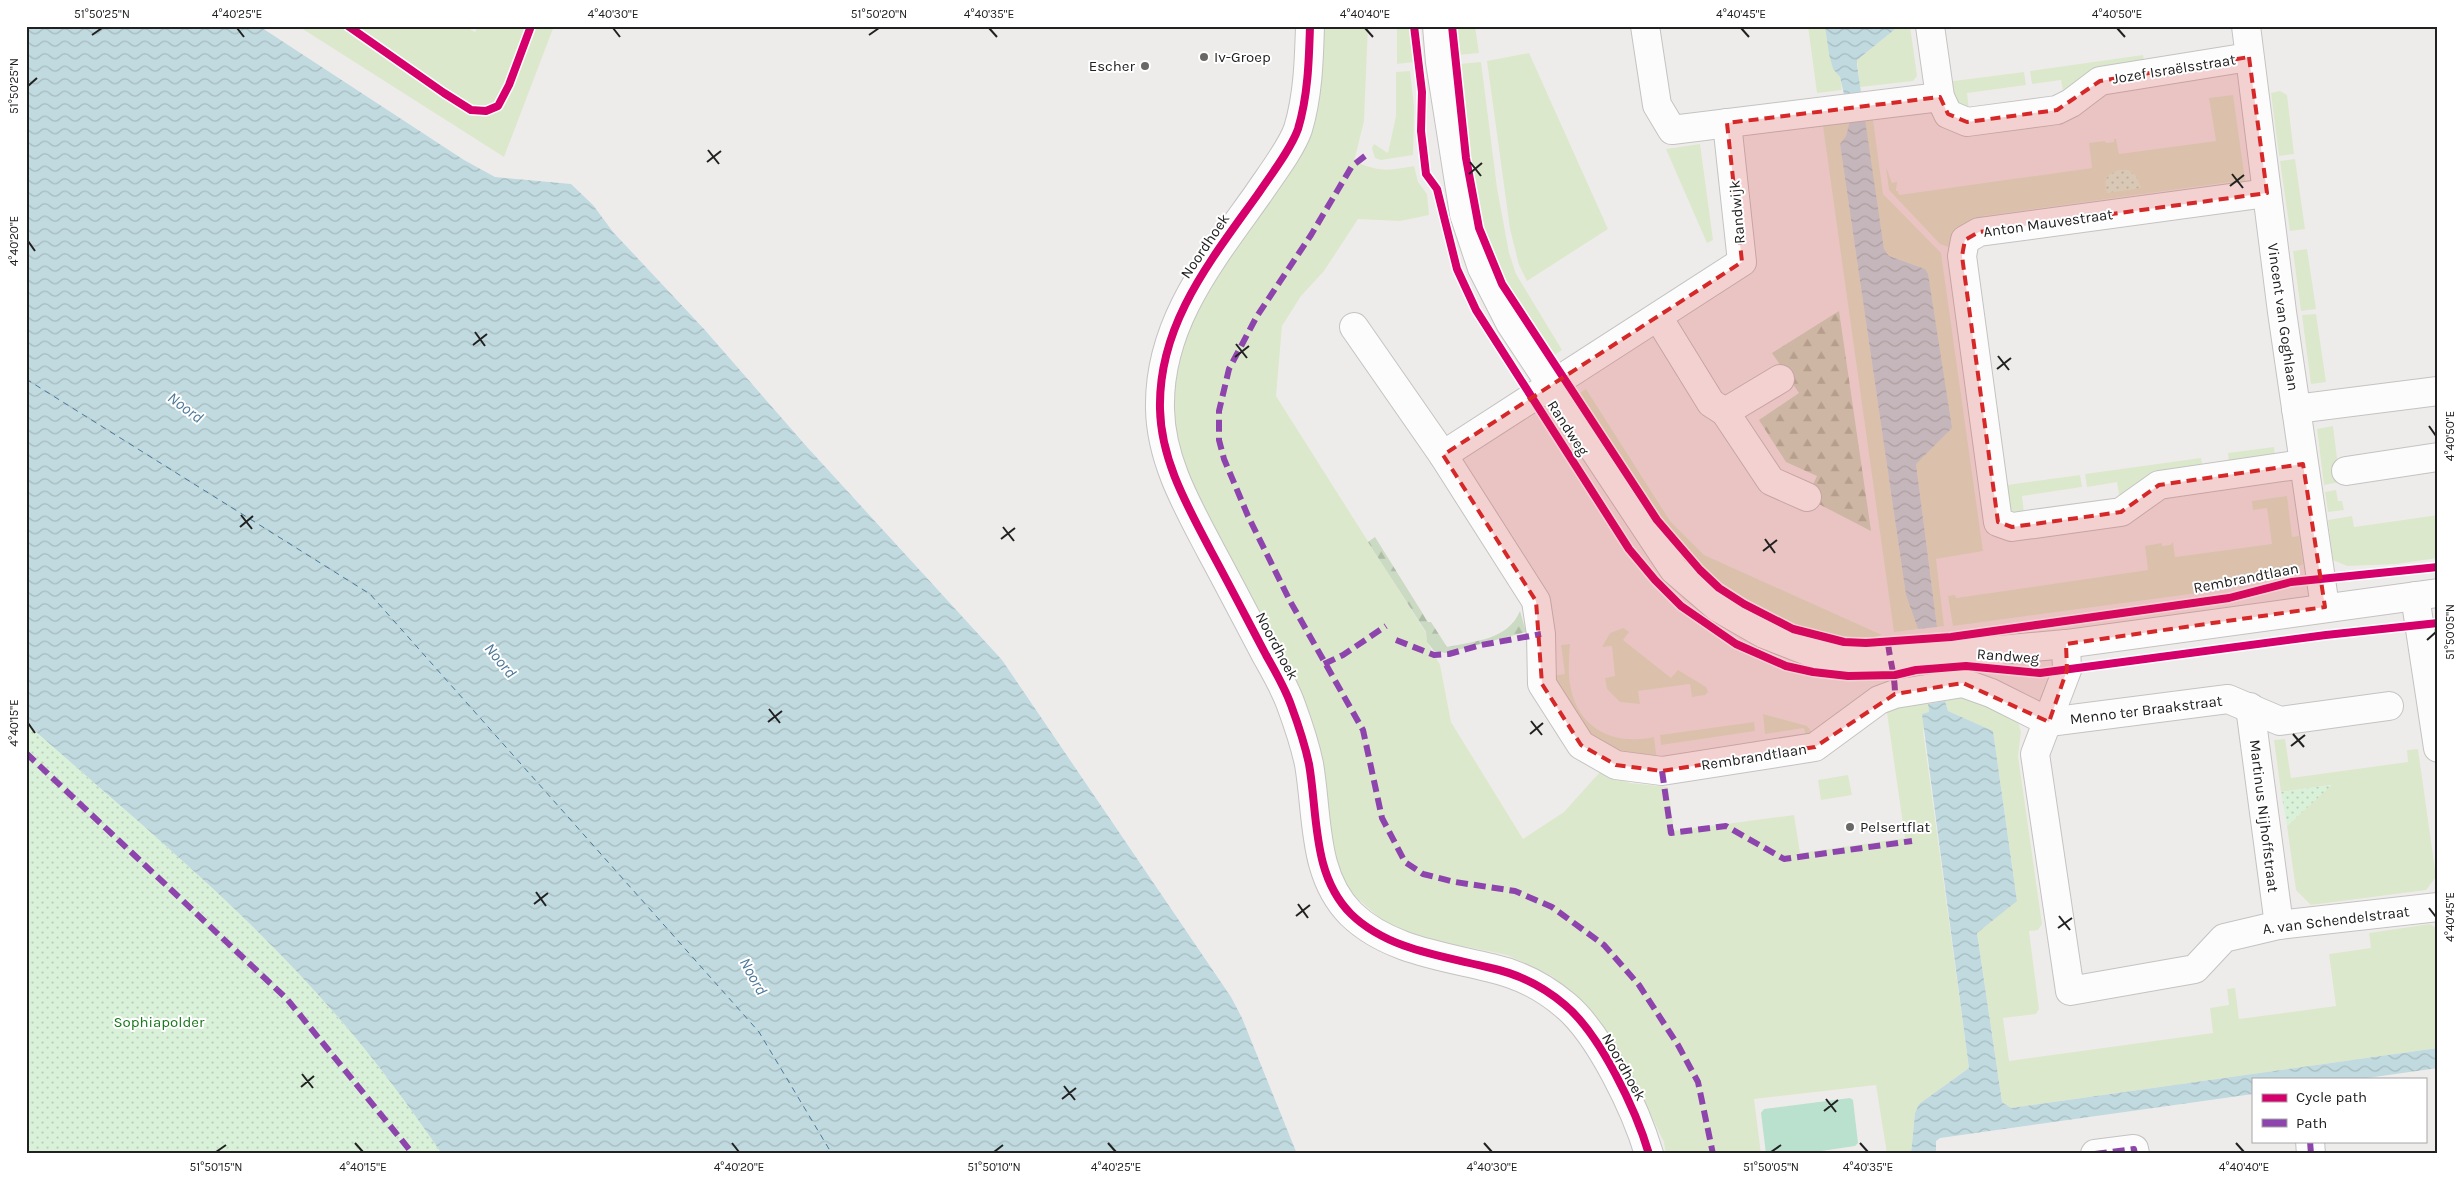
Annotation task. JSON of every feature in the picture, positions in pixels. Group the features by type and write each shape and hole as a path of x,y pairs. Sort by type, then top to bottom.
{"street":[{"name":"Noordhoek","path":"1310,26 1309,69 1297,132 1267,180 1207,264 1184,304 1170,338 1162,373 1160,412 1168,454 1180,492 1290,701 1308,762 1322,863 1338,900 1366,927 1400,945 1497,969 1525,979 1568,1007 1590,1034 1620,1084 1635,1115 1649,1154"},
{"name":"Randweg","path":"1437,26 1440,62 1464,214 1482,268 1506,315 1549,385 1674,570 1716,606 1764,634 1815,654 1890,660 1945,653 2066,644"},
{"path":"1645,26 1657,105 1672,130 1838,108 1940,97 1930,26"},
{"name":"Vincent van Goghlaan","path":"2246,26 2303,464 2325,607"},
{"name":"Jozef Israëlsstraat","path":"1940,97 1948,114 1967,122 2057,110 2072,103 2100,80 2249,57"},
{"name":"Randwijk","path":"1443,455 1742,262 1728,123"},
{"name":"Anton Mauvestraat","path":"2267,193 1979,232 1965,240 1962,256 1998,522 2012,527 2121,512 2159,485 2303,464"},
{"path":"1658,317 1712,403 1725,412 1771,481 1807,497"},
{"name":"Rembrandtlaan","path":"1354,327 1443,455 1536,601 1541,634 1542,684 1581,745 1616,765 1644,771 1662,771 1815,747 1879,700 1895,694 1963,683 1991,693 2048,722"},
{"path":"1725,412 1780,379"},
{"path":"2296,409 2438,391"},
{"path":"2346,471 2438,456"},
{"path":"2066,644 2325,607 2426,595 2438,748"},
{"name":"Menno ter Braakstraat","path":"2066,644 2068,670 2035,754 2070,991"},
{"name":"Menno ter Braakstraat","path":"2048,722 2228,699 2280,721 2389,706"},
{"name":"Martinus Nijhoffstraat","path":"2250,707 2279,925"},
{"name":"A. van Schendelstraat","path":"2070,991 2195,969 2224,938 2279,925 2438,907"},
{"path":"2095,1154 2134,1149 2135,1154"}],"highlighted area":[{"path":"2249,57 2267,193 1979,232 1965,240 1962,256 1998,522 2012,527 2121,512 2159,485 2303,464 2325,607 2066,644 2067,670 2049,722 1963,683 1895,694 1815,747 1662,771 1616,765 1581,745 1542,684 1536,601 1443,455 1742,262 1727,123 1940,97 1948,114 1967,122 2057,110 2100,81"}],"green space":[{"path":"298,26 465,26 475,32 478,26 554,26 504,157"},
{"path":"1319,26 1368,26 1364,121 1354,161 1383,170 1414,166 1418,182 1427,194 1429,215 1400,221 1358,219 1324,271 1301,296 1282,326 1276,396 1426,633 1427,642 1440,665 1451,722 1523,839 1564,812 1600,772 1630,783 1668,787 1674,831 1794,815 1800,853 1905,838 1886,706 1928,704 1929,712 1923,731 1969,1068 1919,1104 1915,1113 1911,1154 1887,1154 1876,1085 1754,1099 1761,1154 1666,1154 1664,1142 1636,1085 1591,1014 1552,976 1507,955 1443,942 1390,927 1358,899 1339,876 1309,750 1177,453 1171,374 1200,288 1278,174"},
{"path":"1397,26 1410,26 1414,62 1397,64"},
{"path":"1455,26 1475,26 1479,53 1458,55"},
{"path":"1808,26 1825,26 1833,69 1840,77 1842,90 1817,93"},
{"path":"1895,26 1910,26 1917,76 1913,81 1860,87 1857,60 1894,30"},
{"path":"1529,53 1608,229 1527,281 1519,265 1510,229 1487,61"},
{"path":"2143,55 2145,66 2064,97 2061,80 2032,84 2030,71"},
{"path":"1481,62 1497,188 1509,253 1516,274 1562,350 1554,355 1504,279 1485,229 1471,159 1459,64"},
{"path":"1410,71 1414,107 1413,155 1381,160 1375,158 1372,148 1374,144 1388,153 1396,116 1396,72"},
{"path":"2024,72 2026,85 1967,93 1969,111 1963,111 1946,82"},
{"path":"2280,91 2287,95 2294,154 2279,156 2271,93"},
{"path":"2233,95 2246,187 2231,188 2230,182 1983,216 1984,223 1954,249 1940,244 1889,190 1886,167 1892,183 1897,182 1896,191 1898,191 1899,195 2092,168 2089,143 2114,142 2114,139 2116,139 2119,154 2216,141 2209,98"},
{"path":"1872,112 1883,194 1941,253 1983,551 1936,559 1944,626 1937,627 1916,464 1925,269 1889,256 1884,249 1863,113"},
{"path":"1822,119 1850,120 1846,136 1840,144 1906,595 1918,629 1894,632"},
{"path":"1700,144 1713,240 1707,243 1666,149"},
{"path":"2295,159 2305,229 2290,231 2280,161"},
{"path":"2128,170 2136,176 2141,188 2107,193 2107,178 2112,173"},
{"path":"2307,249 2316,309 2301,311 2293,251"},
{"path":"1839,311 1871,531 1811,500 1810,491 1817,476 1786,462 1759,420 1799,393 1772,353"},
{"path":"2316,314 2326,382 2311,384 2302,315"},
{"path":"1586,389 1670,521 1704,555 1882,635 1861,638 1837,635 1778,618 1740,597 1707,570 1677,539 1650,505 1578,394"},
{"path":"2333,426 2340,482 2324,485 2317,429"},
{"path":"2274,447 2275,458 2229,465 2228,453"},
{"path":"2201,458 2203,469 2120,500 2117,482 2087,487 2085,474"},
{"path":"2080,475 2082,487 2022,496 2024,513 2009,510 2000,486"},
{"path":"2336,490 2338,501 2342,501 2344,510 2328,512 2325,492"},
{"path":"2287,496 2292,537 2299,536 2303,564 2291,572 2220,590 1953,626 1948,596 1955,595 1956,598 2148,570 2145,546 2162,543 2162,546 2170,545 2173,542 2175,557 2272,544 2267,508 2253,510 2252,501"},
{"path":"2438,515 2438,558 2396,564 2347,566 2333,560 2328,520 2352,516 2354,527"},
{"path":"1375,537 1428,622 1431,622 1447,647 1479,641 1499,634 1515,621 1520,611 1526,632 1446,653 1434,651 1427,642 1426,632 1368,542"},
{"path":"1623,628 1629,632 1623,640 1671,678 1678,670 1706,687 1708,692 1705,695 1692,697 1690,684 1638,691 1640,704 1620,702 1607,689 1605,678 1615,676 1612,646 1602,647 1610,633"},
{"path":"1570,644 1570,684 1580,712 1599,730 1611,736 1624,739 1654,737 1657,761 1636,760 1587,736 1551,676 1565,674 1561,645"},
{"path":"1965,696 2017,718 2021,732 2018,756 2042,924 2038,930 2029,931 2039,1009 2036,1014 2003,1018 2009,1061 2213,1033 2210,1008 2229,1005 2227,989 2235,988 2239,1019 2336,1006 2329,954 2371,948 2369,933 2430,924 2438,929 2438,1048 2011,1108 2002,1102 1977,932 2017,900 1993,731 1948,711 1945,701"},
{"path":"1763,714 1807,726 1812,732 1807,741 1804,728 1765,734"},
{"path":"1754,722 1755,731 1661,745 1660,735"},
{"name":"Sophiapolder","path":"26,723 186,864 302,977 351,1032 378,1066 442,1154 26,1154"},
{"path":"2285,739 2291,778 2408,762 2407,750 2418,749 2436,877 2426,890 2311,905 2296,890 2287,826 2331,785 2281,792 2274,740"},
{"path":"1848,775 1852,795 1821,800 1818,780"},
{"path":"2332,785 2287,826 2281,792"},
{"path":"1850,1098 1853,1100 1858,1143 1855,1146 1801,1154 1766,1154 1761,1113 1764,1109"}],"water":[{"name":"Noord","path":"26,26 259,26 464,160 495,177 571,184 593,205 613,232 704,329 807,447 1002,660 1231,997 1242,1018 1297,1154 442,1154 378,1066 351,1032 302,977 186,864 26,723"},
{"path":"1825,26 1895,26 1894,30 1857,60 1857,65 1884,249 1889,256 1925,269 1928,274 1952,428 1916,464 1937,627 1918,629 1906,595 1840,144 1846,136 1850,120 1840,77 1833,69 1829,54"},
{"path":"1945,701 1948,711 1993,731 2017,901 1977,933 2002,1102 2011,1108 2438,1048 2438,1068 2367,1078 2252,1078 2252,1094 1940,1138 1936,1141 1936,1154 1911,1154 1915,1113 1919,1104 1969,1068 1922,714 1929,712 1928,704"}],"ferry route":[{"path":"26,379 370,594 759,1032 832,1154"}],"marked path":[{"path":"1365,156 1352,166 1311,235 1257,316 1229,369 1219,411 1219,440 1224,459 1248,516 1290,601 1363,730 1382,818 1405,862 1423,874 1455,882 1515,891 1552,907 1604,945 1639,985 1678,1045 1698,1082 1713,1154"},
{"path":"1324,664 1343,655 1386,626"},
{"path":"1396,640 1434,655 1449,654 1481,645 1541,634"},
{"path":"1888,643 1895,694"},
{"path":"26,753 287,999 413,1154"},
{"path":"1662,771 1671,833 1726,826 1784,859 1912,841"},
{"path":"2310,1142 2311,1154"},
{"path":"2095,1154 2134,1149 2135,1154"}],"cycle path":[{"path":"348,26 471,110 486,111 498,106 509,85 531,26"},
{"path":"1310,26 1306,91 1295,137 1191,294 1178,321 1168,349 1162,378 1160,409 1165,447 1177,483 1193,518 1289,699 1309,764 1323,863 1329,881 1338,898 1351,914 1366,926 1399,944 1511,974 1557,998 1578,1018 1604,1053 1626,1095 1649,1154"},
{"path":"1414,26 1422,92 1421,131 1426,174 1437,189 1457,269 1476,310 1629,549 1655,580 1681,606 1736,644 1786,666 1813,672 1848,676 1895,675 1916,670 1966,666 2040,673 2326,635 2438,623"},
{"path":"1452,26 1466,158 1479,228 1502,284 1657,520 1700,570 1719,588 1744,604 1793,629 1844,642 1866,643 1951,637 2229,598 2291,582 2438,567"}],"place":[{"name":"Iv-Groep","path":"1204,57"},
{"name":"Escher","path":"1145,66"},
{"name":"Pelsertflat","path":"1850,827"}]}
